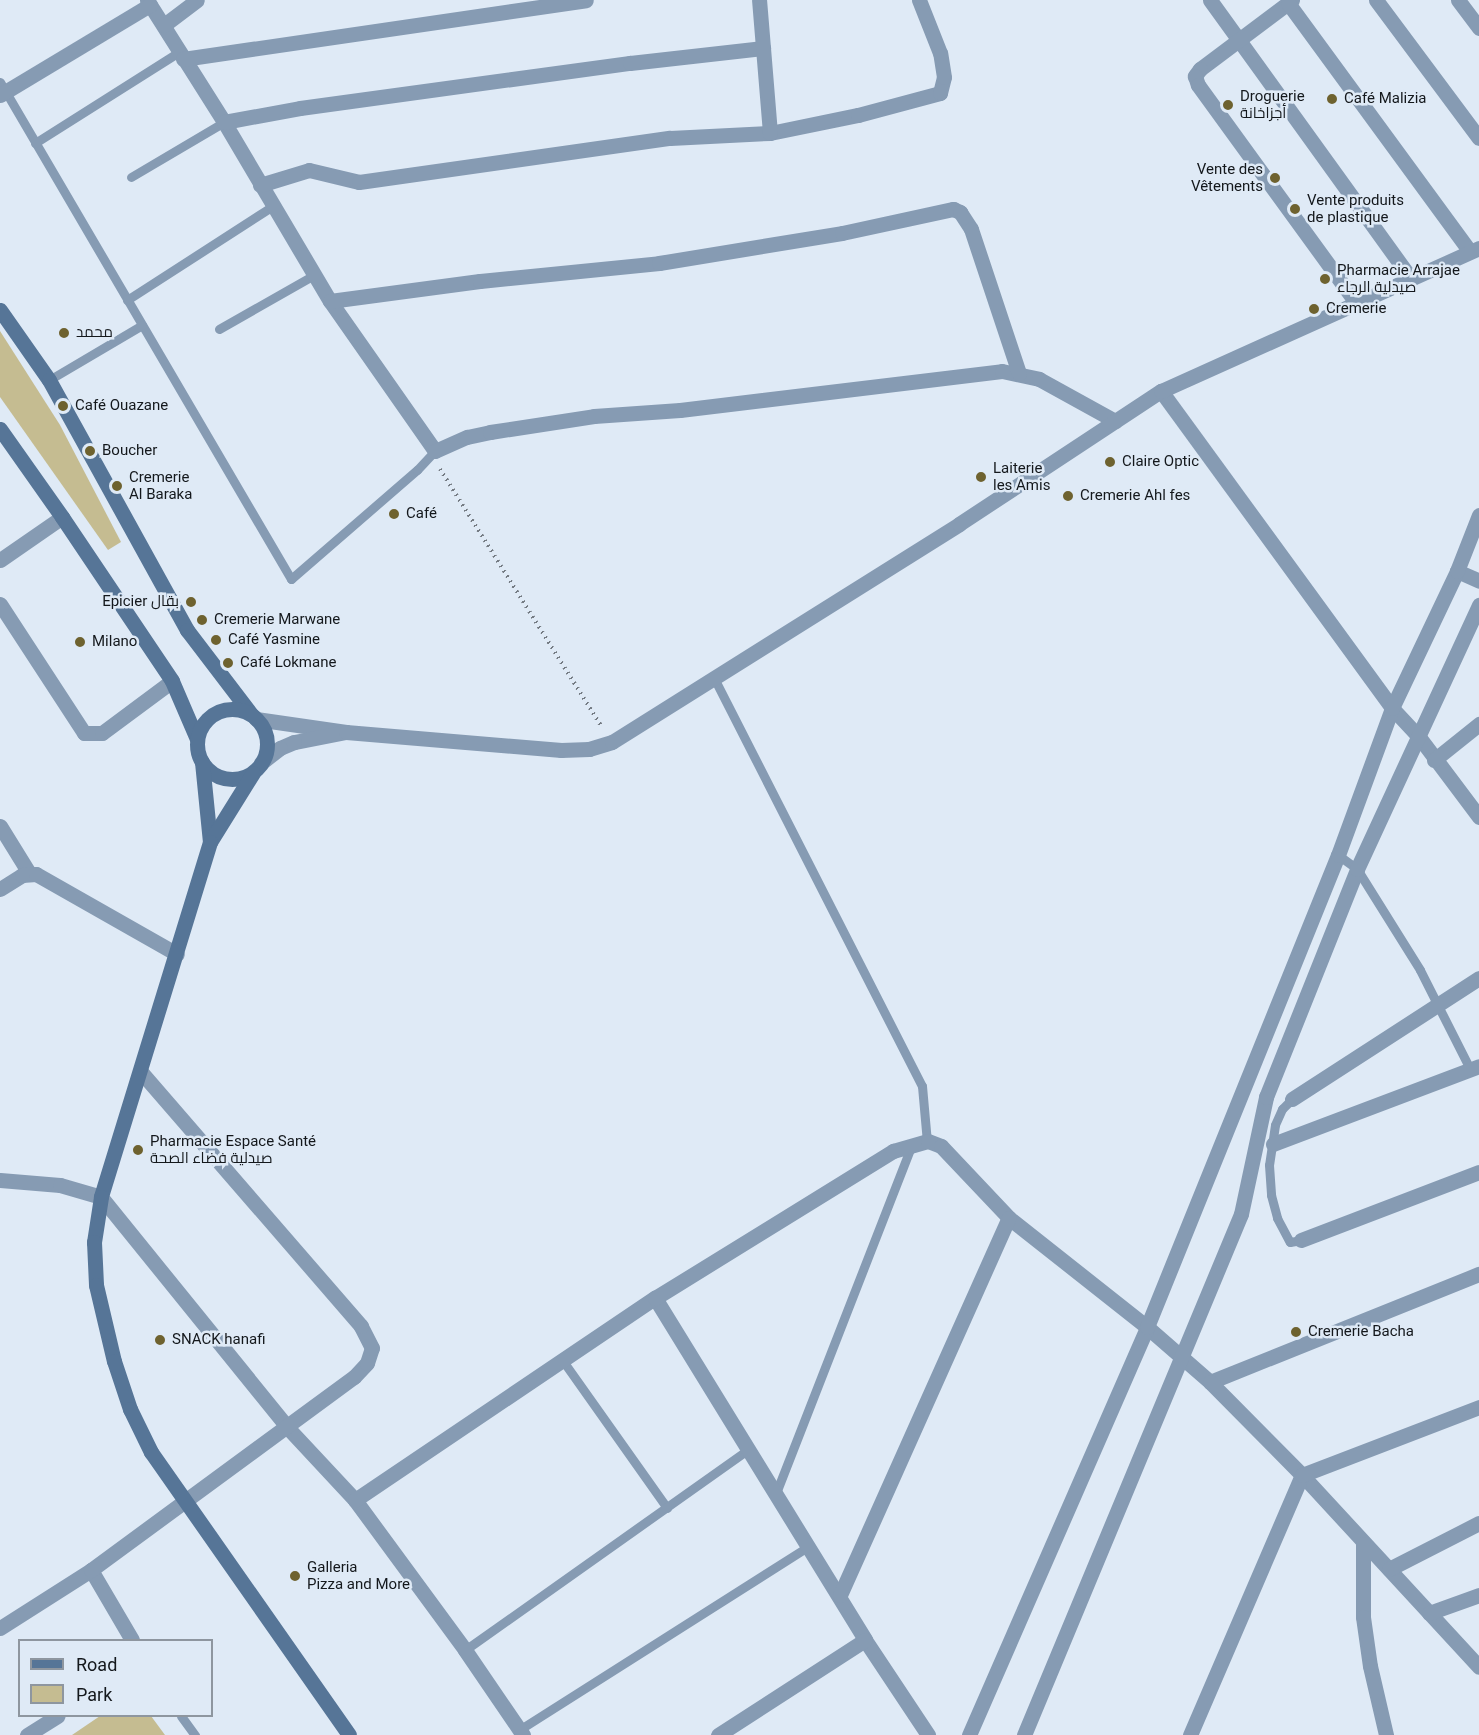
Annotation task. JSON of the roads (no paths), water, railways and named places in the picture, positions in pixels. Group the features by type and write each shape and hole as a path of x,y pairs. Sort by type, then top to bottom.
{"street":[{"path":"164,25 197,0"},
{"path":"181,55 586,0"},
{"path":"759,0 770,133"},
{"path":"260,186 309,170 359,182 670,138 770,133 858,115 940,93 944,87 944,77 940,53 919,0"},
{"path":"1210,0 1410,277"},
{"path":"1376,0 1479,138"},
{"path":"1458,0 1479,28"},
{"path":"197,739 201,727 219,712 230,709 254,717 346,732 561,750 590,749 612,742 959,524 1161,391 1357,304 1410,277 1474,250 1290,1 1200,69 1195,76 1198,86 1357,304"},
{"path":"2,90 148,2 224,122 330,302 435,451 467,437 594,416 680,410 1002,371 1039,379 1115,421"},
{"path":"224,122 300,108 630,63 763,48"},
{"path":"330,302 480,281 659,263 842,233 953,208 960,212 971,229 1019,373"},
{"path":"0,310 48,380 187,630 265,731 267,742 257,767 210,842 101,1197 94,1242 96,1285 114,1361 130,1409 151,1452 183,1501 349,1735"},
{"path":"1161,391 1392,708 1419,737 1479,817"},
{"path":"0,429 63,517 172,681 197,739 202,762 210,842"},
{"path":"969,1735 1147,1327 1338,855 1392,708 1456,571 1479,515"},
{"path":"0,560 63,517"},
{"path":"1456,571 1479,581"},
{"path":"0,604 84,733 102,733 172,681"},
{"path":"1024,1735 1240,1214 1266,1097 1357,869 1479,605"},
{"path":"1434,760 1479,724"},
{"path":"202,762 210,771 232,779 257,767 280,748 294,742 346,732"},
{"path":"0,826 29,873 177,954"},
{"path":"0,889 29,873"},
{"path":"1292,1099 1479,978"},
{"path":"1273,1144 1474,1067"},
{"path":"0,1628 91,1570 354,1377 367,1363 372,1348 368,1336 140,1071"},
{"path":"355,1500 655,1298 892,1151 911,1144 927,1142 941,1146 1009,1218 1147,1327 1210,1382 1302,1475 1363,1544 1479,1667"},
{"path":"1301,1240 1479,1172"},
{"path":"0,1180 60,1185 101,1197 287,1427 355,1500 465,1650 521,1732"},
{"path":"840,1595 1009,1218"},
{"path":"1210,1382 1479,1274"},
{"path":"655,1298 840,1595 865,1640 928,1735"},
{"path":"1190,1735 1302,1475 1479,1407"},
{"path":"1389,1569 1479,1523"},
{"path":"1363,1544 1363,1617 1370,1666 1386,1735"},
{"path":"91,1570 131,1639"},
{"path":"1430,1613 1479,1595"},
{"path":"718,1735 865,1640"},
{"path":"27,1735 55,1717"}],"lane":[{"path":"35,143 181,55"},
{"path":"2,90 291,579 435,451"},
{"path":"131,177 224,122"},
{"path":"127,300 273,206"},
{"path":"219,329 314,275"},
{"path":"48,380 142,325"},
{"path":"714,678 922,1086 927,1142"},
{"path":"1338,855 1357,869 1420,970 1474,1067"},
{"path":"1292,1099 1278,1118 1269,1165 1271,1196 1277,1218 1290,1242 1301,1240"},
{"path":"776,1493 911,1144"},
{"path":"563,1362 667,1508"},
{"path":"465,1650 749,1449"},
{"path":"521,1732 809,1546"},
{"path":"183,1717 195,1735"}],"place":[{"name":"Café Malizia","path":"1332,99"},
{"name":"Droguerie أجزاخانة","path":"1228,105"},
{"name":"Vente des Vêtements","path":"1275,178"},
{"name":"Vente produits de plastique","path":"1295,209"},
{"name":"Pharmacie Arrajae صيدلية الرجاء","path":"1325,279"},
{"name":"Cremerie","path":"1314,309"},
{"name":"محمد","path":"64,333"},
{"name":"Café Ouazane","path":"63,406"},
{"name":"Boucher","path":"90,451"},
{"name":"Claire Optic","path":"1110,462"},
{"name":"Laiterie les Amis","path":"981,477"},
{"name":"Cremerie Al Baraka","path":"117,486"},
{"name":"Cremerie Ahl fes","path":"1068,496"},
{"name":"Café","path":"394,514"},
{"name":"Epicier بقال","path":"191,602"},
{"name":"Cremerie Marwane","path":"202,620"},
{"name":"Café Yasmine","path":"216,640"},
{"name":"Milano","path":"80,642"},
{"name":"Café Lokmane","path":"228,663"},
{"name":"Pharmacie Espace Santé صيدلية فضاء الصحة","path":"138,1150"},
{"name":"Cremerie Bacha","path":"1296,1332"},
{"name":"SNACK hanafi","path":"160,1340"},
{"name":"Galleria Pizza and More","path":"295,1576"}]}
